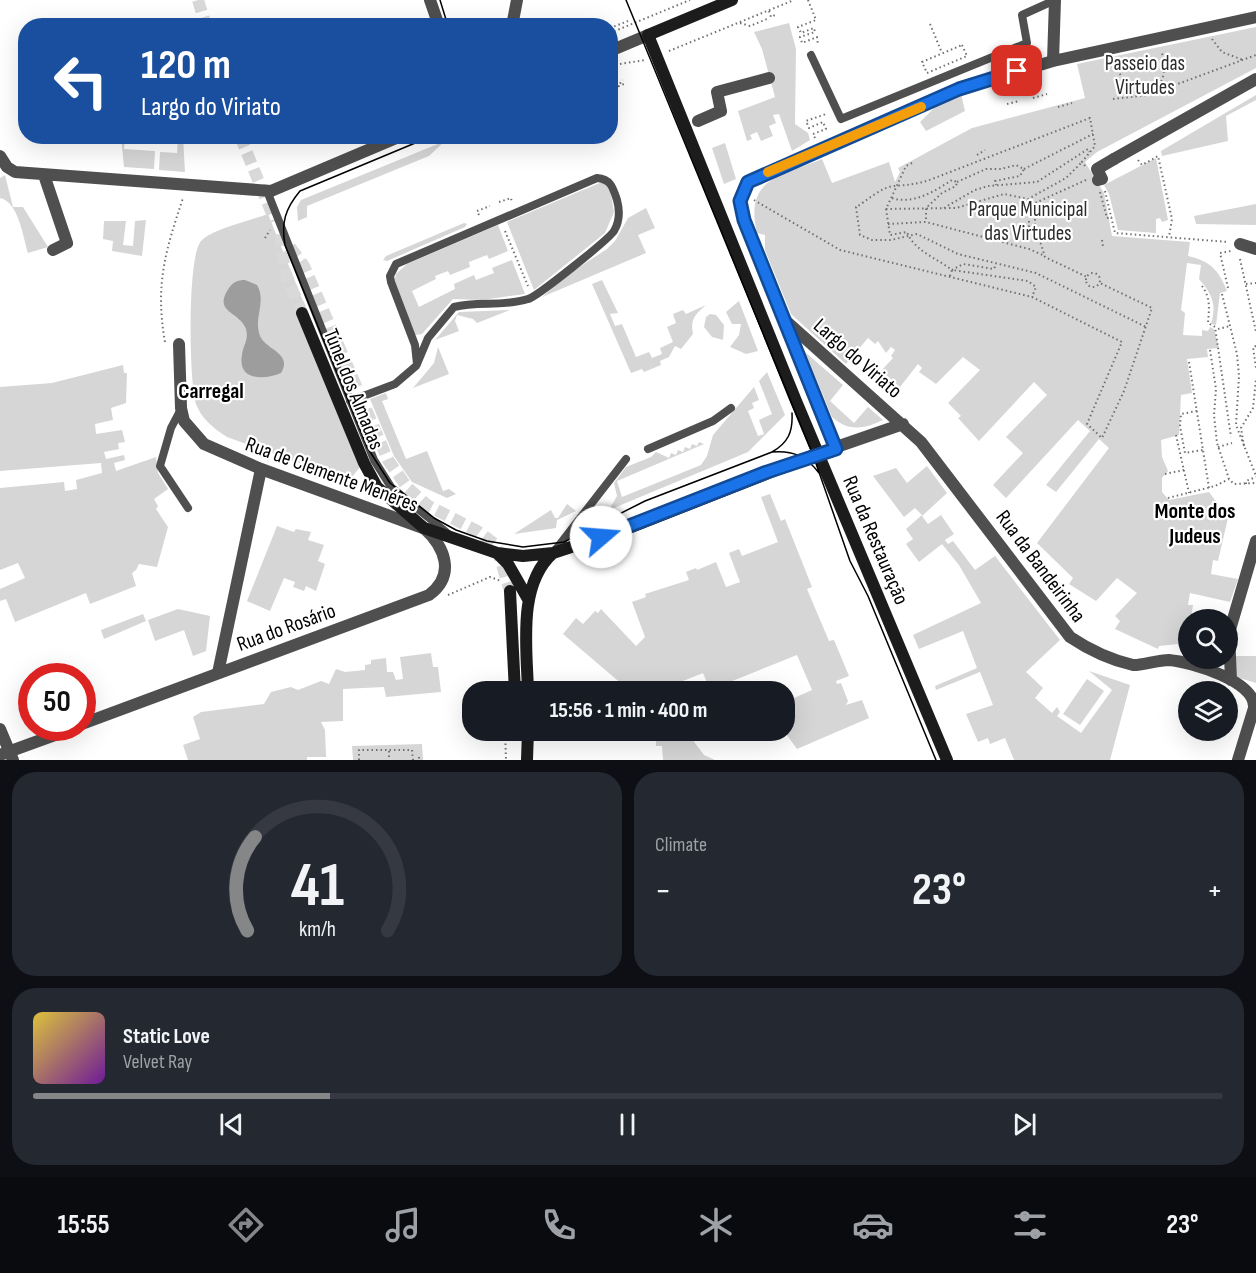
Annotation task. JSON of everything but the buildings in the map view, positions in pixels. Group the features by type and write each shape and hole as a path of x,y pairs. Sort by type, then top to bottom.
{"main road":[{"path":"648,35 732,0"},
{"name":"Rua da Restauração","path":"648,35 947,760"},
{"name":"Túnel dos Almadas","path":"302,313 370,475 386,497 424,528"},
{"name":"Rua de Clemente Menéres","path":"424,528 497,553 523,556 553,553 629,528 819,453"},
{"path":"497,553 508,564 528,599"},
{"path":"528,681 528,599 542,563 553,553"},
{"path":"506,591 513,681"}],"street":[{"path":"430,0 436,18"},
{"path":"514,18 517,0"},
{"path":"1053,61 1055,0"},
{"path":"784,319 744,220 740,201 748,182 959,89 1053,61 1256,17"},
{"path":"618,48 648,35"},
{"path":"698,121 721,111 717,92 769,78"},
{"path":"1095,179 1102,179 1097,169 1256,79"},
{"path":"0,156 11,171 186,184 270,194 383,144"},
{"path":"44,175 68,243 53,250"},
{"path":"1240,244 1256,249"},
{"name":"Largo do Viriato","path":"784,319 836,449"},
{"name":"Largo do Viriato","path":"784,319 903,424 819,453"},
{"name":"Rua de Clemente Menéres","path":"172,345 184,421 204,444 261,469 424,528"},
{"name":"Rua da Bandeirinha","path":"903,424 953,481 1070,637 1086,647 1135,666 1150,660 1170,660 1209,668 1251,692 1255,703 1238,760"},
{"path":"218,673 261,469"},
{"name":"Rua do Rosário","path":"96,719 429,595 440,585 445,558 438,542 424,528"},
{"path":"1231,680 1229,633 1256,541"},
{"path":"0,729 7,756 43,741"}],"lane":[{"path":"811,55 841,119 1028,43 1022,15 1055,0"},
{"path":"350,401 394,384 417,364 428,338 454,307 508,304 533,297 609,238 620,216 613,188 605,179 597,178 402,260 390,276 392,289 415,345 417,364"},
{"path":"270,194 374,460 391,487 451,536"},
{"path":"181,408 171,428 160,466 188,508"},
{"path":"648,449 713,421 731,408"},
{"path":"553,553 626,459"}],"path":[{"path":"676,0 677,6"},
{"path":"618,30 690,0"},
{"path":"663,53 794,0"},
{"path":"808,0 816,20 798,27 801,33 814,28 815,32 800,38 802,43 817,37 820,43"},
{"path":"769,11 771,17 775,15"},
{"path":"740,22 750,26 767,19"},
{"path":"618,25 628,21"},
{"path":"930,24 942,54"},
{"path":"1210,26 1216,46 1232,57 1243,60"},
{"path":"1148,95 1159,88 1164,69 1164,56 1155,38"},
{"path":"927,73 922,62 962,45 967,56"},
{"path":"1111,48 1129,98"},
{"path":"1113,99 1148,95 1256,55"},
{"path":"620,64 645,60"},
{"path":"618,86 623,80"},
{"path":"618,87 626,83"},
{"path":"1033,98 1047,94"},
{"path":"1007,104 1019,101"},
{"path":"1058,107 1072,103"},
{"path":"814,138 813,135 826,129 824,122 809,128 806,121 819,117"},
{"path":"886,208 956,208 996,195 1032,198 1066,178 1095,146 1090,118 932,179 914,185 885,189 856,207 860,235 873,240 891,240 917,234 958,254 1036,273 1146,327"},
{"path":"996,185 995,181 1020,176 1024,169 1093,134"},
{"path":"944,209 975,190 996,185 1037,182 1088,149 1089,152"},
{"path":"977,155 985,150"},
{"path":"1142,165 1158,156 1172,219 1169,237"},
{"path":"1082,162 1086,168"},
{"path":"912,163 906,166 886,208 890,235 906,232 920,249 952,270 1029,281 1036,287 1032,297"},
{"path":"926,222 926,208 942,194 956,186 957,182 986,169 1001,170 1016,165 1024,169"},
{"path":"1045,257 1041,244 1035,240 1035,203 1095,179 1106,192 1115,233 1240,244"},
{"path":"892,198 907,199 924,196 952,180 957,182"},
{"path":"172,345 163,327 162,263 186,184"},
{"path":"754,200 840,250 1032,297 1122,342 1087,424 1102,438 1124,391 1152,308 1100,283"},
{"path":"1105,208 1107,218 1112,217"},
{"path":"501,220 533,297"},
{"path":"1026,233 1029,233 1029,221"},
{"path":"888,224 926,222 1029,249 1087,277"},
{"path":"1102,240 1103,248"},
{"path":"1228,288 1220,253 1238,249 1256,332"},
{"path":"950,277 952,270 963,264 994,269 997,264"},
{"path":"1087,277 1094,273 1098,275 1100,283"},
{"path":"1087,277 1088,285 1092,287 1100,283"},
{"path":"1246,284 1256,283"},
{"path":"1202,286 1207,293 1210,306 1208,323 1215,327 1219,343 1231,437"},
{"path":"1222,294 1238,354 1236,425 1256,477 1246,481 1248,484"},
{"path":"1218,329 1230,326"},
{"path":"1256,346 1253,347 1256,368"},
{"path":"1210,350 1216,389 1214,415 1218,447 1229,479 1234,484 1256,483"},
{"path":"1190,362 1209,488"},
{"path":"1244,447 1241,428 1253,408 1256,379"},
{"path":"1197,411 1181,414 1180,426 1185,453 1203,450"},
{"path":"1176,435 1189,493"},
{"path":"1218,447 1232,443"},
{"path":"1166,474 1184,470"},
{"path":"1168,498 1209,488 1229,479"},
{"path":"441,598 490,577 501,580 506,591"},
{"path":"505,741 506,760"},
{"path":"359,760 359,750 412,750 413,760"},
{"path":"389,750 389,760"}],"green space":[{"path":"789,23 796,49 795,124 808,133 810,140 792,151 779,114 773,115 776,123 769,126 773,136 761,141 757,132 750,135 752,139 747,141 738,111 775,97 762,49 754,32"},
{"path":"1256,27 1256,68 1097,152 1085,162 1104,193 1112,236 1190,242 1188,256 1213,268 1221,277 1227,291 1220,293 1216,325 1211,324 1213,305 1210,295 1199,279 1201,265 1187,263 1181,310 1185,313 1183,335 1202,336 1202,330 1208,331 1210,327 1214,329 1219,348 1207,349 1208,357 1187,359 1192,393 1181,395 1179,435 1161,440 1162,457 1168,471 1162,478 1162,492 1169,500 1209,492 1228,518 1218,561 1213,560 1211,574 1238,579 1230,602 1190,593 1188,605 1193,605 1192,609 1178,609 1178,644 1159,646 1158,649 1115,629 1120,621 1115,616 1137,593 1117,578 1096,601 1069,584 1073,578 1037,543 1109,448 1099,439 1056,492 1046,485 1090,431 1078,420 1006,498 993,485 1023,453 1006,437 1047,395 1034,382 979,441 958,418 961,416 948,403 980,370 963,357 936,384 919,372 922,368 918,364 900,387 881,371 893,358 891,356 895,350 891,347 886,353 878,341 875,344 868,338 846,364 791,314 765,250 765,235 757,233 754,215 756,201 761,190 769,182 780,175 822,159 832,183 889,162 895,182 900,172 898,168 972,128 1085,98 1077,64"},
{"path":"961,94 965,111 926,131 920,122 935,107"},
{"path":"1256,95 1256,100 1226,116 1228,141 1162,156 1161,151"},
{"path":"725,143 736,179 724,184 712,148"},
{"path":"122,144 124,144 124,149 155,151 154,169 124,167"},
{"path":"178,144 183,144 185,172 159,170 160,152 177,153"},
{"path":"442,144 429,156 307,206 307,217 298,221 297,207 301,200"},
{"path":"1156,158 1168,220 1162,222 1160,218 1156,219 1156,233 1118,230 1109,194 1104,185"},
{"path":"5,175 13,207 23,207 48,247 28,253 16,213 12,206 0,198 0,178"},
{"path":"602,182 610,189 614,212 605,233 534,290 507,222"},
{"path":"1256,204 1256,225 1196,224 1194,216"},
{"path":"646,208 655,228 638,235 646,253 542,297 570,273 607,249 615,241 628,218"},
{"path":"268,214 307,311 360,467 349,481 227,437 208,423 196,404 192,372 191,294 196,252 201,241 206,237 233,225"},
{"path":"146,220 142,256 112,251 113,241 103,239 104,221 126,221 123,245 133,246 135,221"},
{"path":"464,223 467,224 465,227 387,261 383,260 386,256"},
{"path":"498,225 508,251 489,259 487,255 469,262 470,267 450,275 448,271 435,276 436,279 412,291 419,307 455,289 454,284 474,275 476,280 494,273 492,268 512,260 525,294 482,300 453,299 422,334 415,335 394,283 396,274 407,264"},
{"path":"602,280 618,313 610,314 615,326 622,324 636,357 649,352 652,358 662,354 660,348 673,342 667,327 676,323 673,314 683,310 686,314 706,305 694,318 693,334 681,349 675,346 669,357 660,361 661,365 644,372 642,369 631,373 592,284"},
{"path":"739,301 758,351 746,354 730,347 739,335 741,324 732,324 726,312"},
{"path":"510,310 477,323 473,319 457,315 455,321 459,331 435,340 459,312"},
{"path":"710,314 716,315 724,325 723,340 712,337 704,327 706,317"},
{"path":"438,347 449,374 413,388 434,363"},
{"path":"805,352 843,385 830,401 854,423 868,407 883,420 857,428 844,425 832,417"},
{"path":"123,365 124,373 127,373 126,403 111,408 113,420 95,424 96,434 122,430 125,442 118,443 119,449 104,452 106,459 124,455 125,460 114,463 116,471 156,457 158,473 168,489 154,499 158,506 156,509 168,527 157,567 139,564 132,573 136,586 90,604 86,593 15,622 6,599 0,601 0,589 25,578 18,563 0,570 0,488 64,482 65,491 77,489 76,480 102,473 101,463 0,471 0,387 52,383"},
{"path":"767,372 785,415 748,452 609,510 617,496 614,483 626,467 651,457 656,452 669,458 671,453 676,455 678,450 683,452 685,447 690,449 692,444 697,446 699,442 704,444 617,481 622,497 701,465 707,456 713,435 754,387 759,400 752,403 754,408 748,411 758,436 764,434 759,420 772,414 759,381"},
{"path":"386,393 388,399 382,401 406,459 427,451 443,491 449,489 456,494 447,498 412,482 394,456 370,399"},
{"path":"927,466 947,493 922,516 928,524 941,515 954,534 945,540 948,544 953,541 975,570 995,556 1060,640 1026,672 1043,688 1035,698 1052,713 1057,707 1060,712 1057,716 1081,733 1112,690 1089,671 1130,685 1110,760 1014,760 1005,738 990,744 988,738 978,742 966,714 993,705 980,672 936,690 935,686 977,668 963,631 919,649 913,635 981,603 959,565 942,544 919,562 906,544 913,539 906,529 922,515 915,508 904,517 873,476 896,468 907,483"},
{"path":"770,494 781,521 785,519 812,587 807,589 829,641 834,640 849,676 836,681 837,684 841,683 848,701 846,705 862,700 869,718 797,749 791,741 795,741 795,698 812,690 797,655 732,681 706,681 703,673 683,681 618,681 563,634 576,618 583,624 595,611 598,613 601,609 636,646 645,637 632,602 646,597 645,594 689,580 686,572 716,562 726,587 740,582 729,553 739,549 742,556 778,542 761,497"},
{"path":"567,504 576,511 557,520 556,528 514,534 551,510 555,518 558,518"},
{"path":"277,526 294,532 296,529 311,532 308,540 324,545 318,561 325,564 316,591 306,586 304,591 293,587 295,582 284,578 270,611 247,601"},
{"path":"178,609 210,616 206,651 193,656 184,630 155,641 148,620"},
{"path":"143,614 146,621 104,639 101,630"},
{"path":"431,653 433,667 438,667 441,692 386,697 384,687 343,689 343,721 321,722 325,730 326,757 307,757 307,760 188,760 183,745 200,739 193,717 201,712 264,704 271,692 291,687 298,690 321,681 329,684 336,669 345,672 365,670 365,665 371,664 371,660 386,658 387,672 393,672 396,680 403,679 400,657"},
{"path":"1238,656 1256,656 1256,683 1236,677"},
{"path":"1087,679 1104,691 1080,725 1063,714"},
{"path":"656,741 694,741 704,755 715,760 663,760 662,746 656,746"},
{"path":"422,744 423,760 353,760 352,746"}],"shaded area":[{"path":"240,280 257,285 260,291 258,329 263,341 284,361 281,373 260,377 248,374 244,370 242,364 246,329 243,323 225,307 224,302 231,286"}],"tunnel":[{"path":"198,0 204,18"},
{"path":"243,144 275,221"},
{"path":"280,234 285,272 302,313"},
{"path":"290,247 304,266 388,460 407,487 427,505 479,532 496,545 510,591"}],"tram line":[{"path":"440,0 446,18"},
{"path":"626,0 813,455 850,561 868,596 936,760"},
{"path":"413,144 300,191 291,204 284,223 285,245 367,447 390,483 434,518 456,530 487,541 523,547 564,542 645,501 772,452 798,455 809,462 819,473"},
{"path":"772,452 786,441 792,426 792,413"}],"slow traffic":[{"path":"768,172 921,107"}],"district":[{"name":"Carregal","path":"211,390"},
{"name":"Monte dos Judeus","path":"1195,522"}],"route":[{"path":"601,537 629,528 767,472 836,449 744,220 740,201 748,182 959,89 1017,71"}],"park label":[{"name":"Passeio das Virtudes","path":"1145,75"},
{"name":"Parque Municipal das Virtudes","path":"1028,221"}]}
